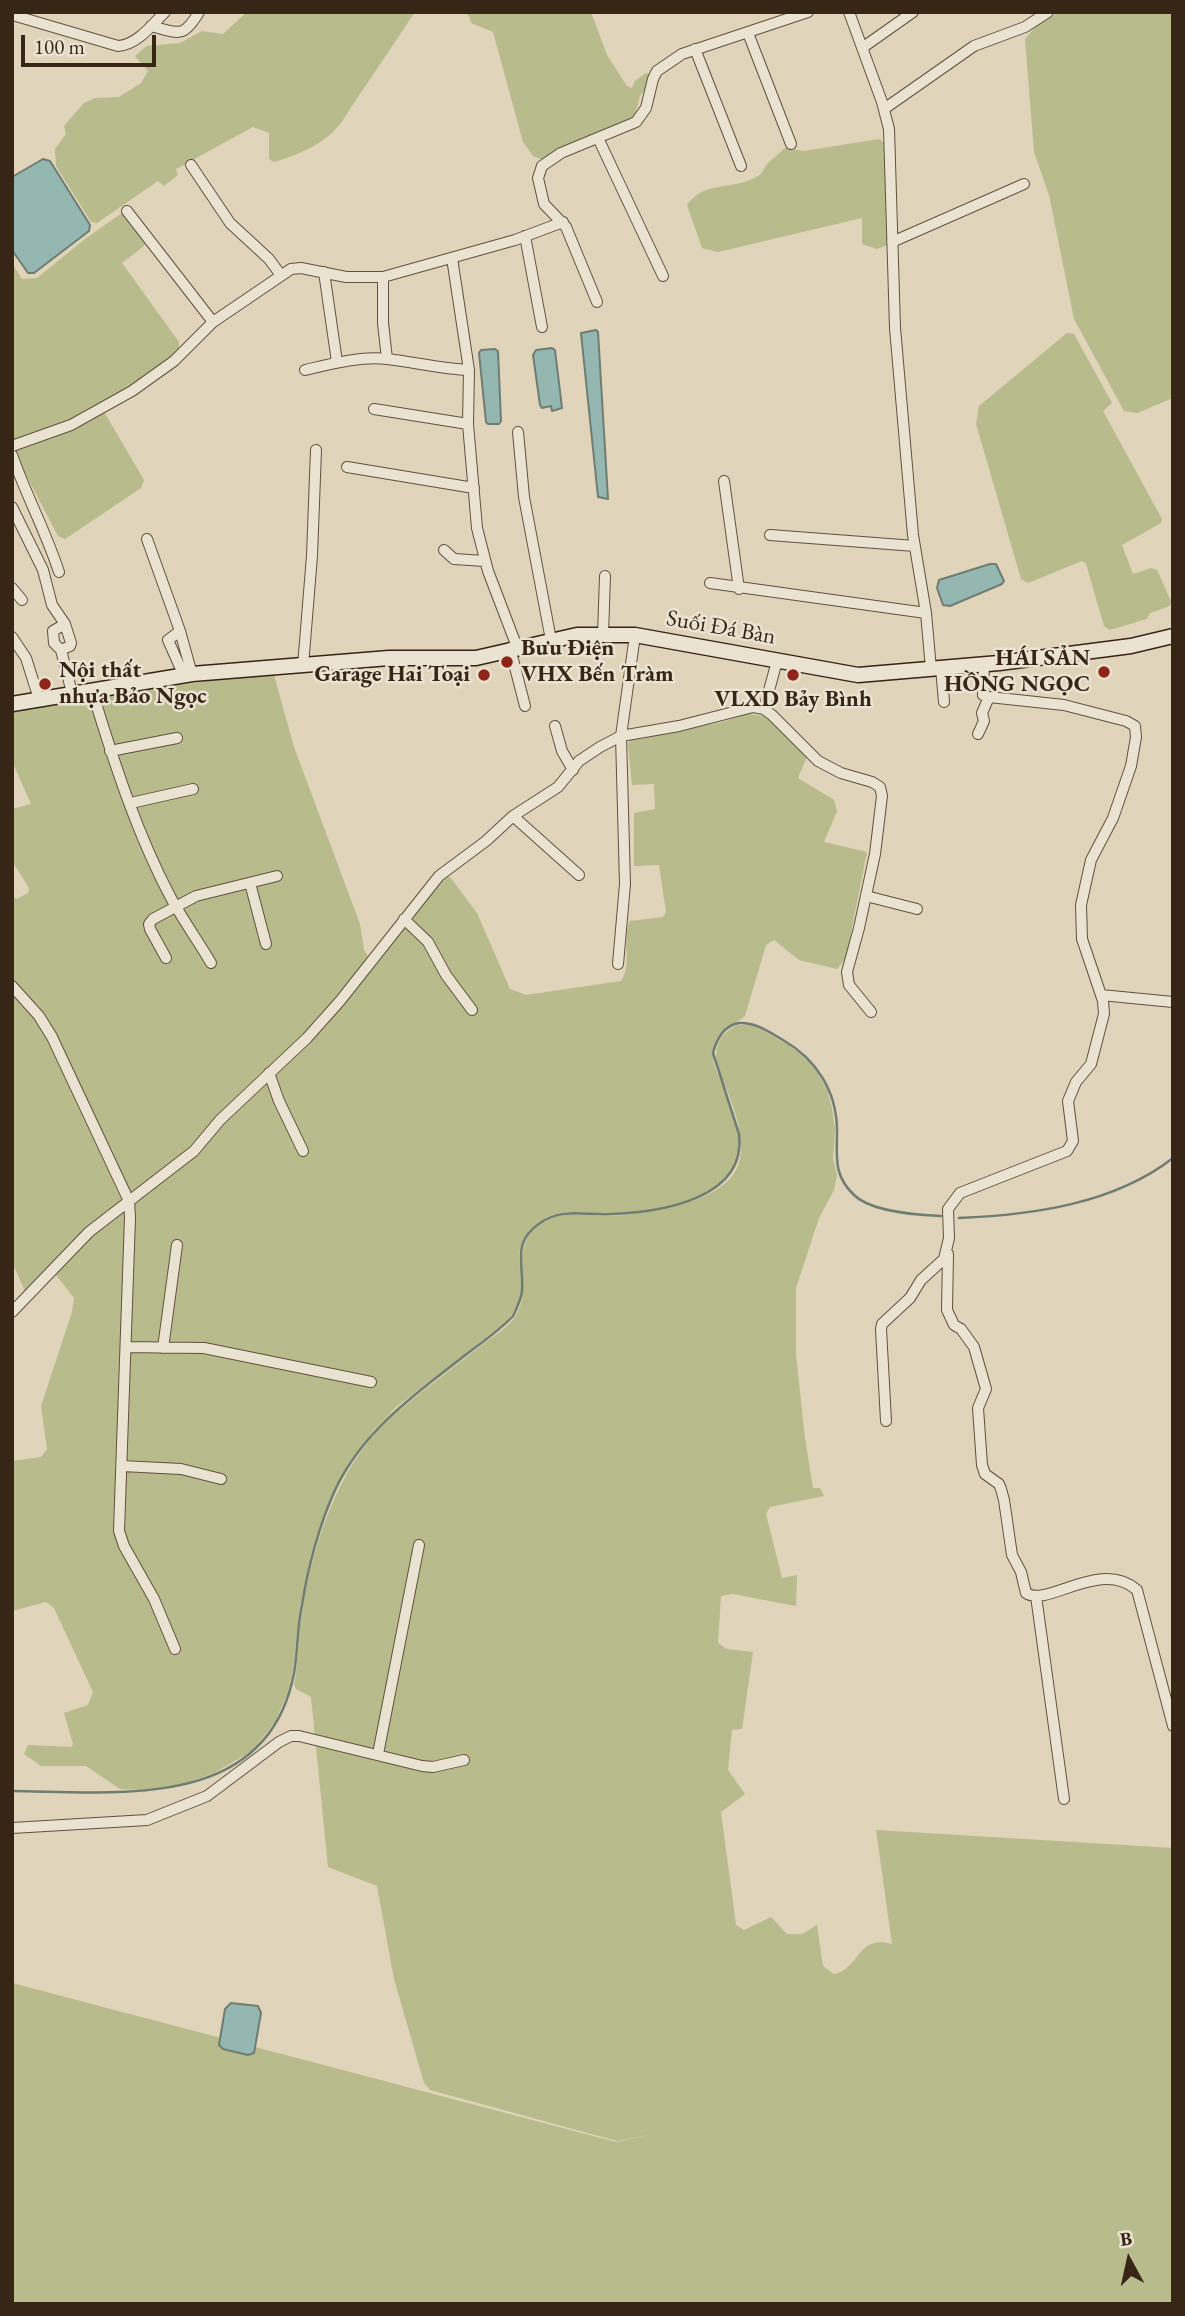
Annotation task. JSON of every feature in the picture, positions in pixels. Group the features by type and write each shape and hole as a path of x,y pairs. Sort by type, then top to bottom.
{"street":[{"path":"12,28 17,14 118,46 129,44 165,12"},
{"path":"151,26 184,33 200,12"},
{"path":"597,302 563,222 544,204 539,189 539,172 548,160 561,153 636,122 646,108 657,71 682,54 808,12"},
{"path":"849,12 889,129 895,328 915,546 944,702"},
{"path":"862,48 913,12"},
{"path":"884,109 974,46 1025,27 1048,12"},
{"path":"748,33 791,144"},
{"path":"695,49 741,166"},
{"path":"598,138 663,276"},
{"path":"191,165 230,223 280,274"},
{"path":"892,242 1024,184"},
{"path":"127,211 214,322"},
{"path":"12,446 71,425 132,391 174,361 214,322 280,274 291,269 301,268 346,277 383,277 525,236 563,222"},
{"path":"525,236 542,327"},
{"path":"452,258 469,370 468,424 477,528 514,648 525,706"},
{"path":"324,272 337,362"},
{"path":"383,277 383,323 387,359"},
{"path":"305,370 337,362 387,359 445,369 469,370"},
{"path":"374,410 468,424"},
{"path":"518,432 524,497 551,640"},
{"path":"303,666 312,556 316,450"},
{"path":"12,455 45,531 59,572"},
{"path":"347,467 474,488"},
{"path":"724,481 739,589"},
{"path":"12,507 43,570 52,605 65,624 71,643 61,650 72,694"},
{"path":"771,534 915,546"},
{"path":"147,539 180,631 168,640 188,675"},
{"path":"444,550 454,559 485,561"},
{"path":"603,635 605,576"},
{"path":"710,583 926,613"},
{"path":"12,588 22,600"},
{"name":"Suối Đá Bàn","path":"12,704 188,675 388,658 476,658 577,635 635,635 858,675 984,664 1131,646 1173,636"},
{"path":"618,964 625,884 621,736 635,635"},
{"path":"12,637 26,658 39,699"},
{"path":"764,709 777,661"},
{"path":"984,664 983,695 1064,705 1126,721 1135,726 1136,737 1131,766 1113,818 1091,860 1081,905 1083,939 1101,995 1104,1014 1091,1064 1076,1082 1068,1101 1073,1140 1067,1151 960,1194 948,1209 947,1310 954,1325 961,1329 974,1347 986,1389 978,1408 982,1465 985,1474 999,1484 1001,1489 1012,1555 1021,1572 1026,1593 1036,1596 1103,1578 1116,1580 1137,1590 1173,1726"},
{"path":"92,690 110,751 151,856 176,905 211,963"},
{"path":"978,734 984,721 982,713 989,697"},
{"path":"12,1312 89,1232 194,1151 220,1120 307,1038 340,1001 439,876 486,841 513,816 558,787 579,761 621,736 679,726 746,707 764,709 818,761 841,773 880,787 882,796 876,842 847,979 862,1003 872,1012"},
{"path":"555,726 562,751 573,770"},
{"path":"110,751 177,738"},
{"path":"131,803 193,789"},
{"path":"513,816 579,875"},
{"path":"166,958 149,924 153,919 196,897 277,876"},
{"path":"250,883 266,944"},
{"path":"866,896 917,909"},
{"path":"404,919 428,942 446,975 472,1010"},
{"path":"12,986 39,1016 52,1037 129,1201 120,1536 154,1599 175,1649"},
{"path":"1101,995 1173,1002"},
{"path":"269,1073 303,1151"},
{"path":"163,1348 177,1245"},
{"path":"886,1420 880,1343 882,1324 910,1298 921,1280 944,1259 948,1251"},
{"path":"126,1347 204,1348 371,1382"},
{"path":"122,1466 181,1469 221,1479"},
{"path":"378,1754 419,1545"},
{"path":"1036,1596 1064,1799"},
{"path":"12,1828 147,1820 207,1796 291,1736 299,1735 433,1767 464,1760"}],"green space":[{"path":"247,12 415,12 342,122 326,138 295,155 274,162 269,159 269,133 253,127 176,169 178,175 164,186 158,181 97,223 91,222 56,166 55,149 66,134 64,126 84,103 95,98 119,97 141,83 148,71 135,56 147,46 180,43 202,31 223,34"},
{"path":"463,12 591,12 607,55 627,86 632,88 635,81 646,73 650,74 650,83 640,96 634,119 543,160 533,156 523,142 493,32 471,23 469,16"},
{"path":"1059,12 1173,12 1173,398 1137,413 1124,411 1074,319 1049,195 1034,152 1025,39 1039,23"},
{"path":"879,139 886,144 888,245 877,249 862,244 862,218 718,252 702,248 687,205 702,192 749,181 758,176 785,148 804,151"},
{"path":"122,213 128,217 146,243 122,263 179,342 179,349 143,378 100,405 144,480 141,488 65,539 58,536 12,444 12,263 22,279 37,278"},
{"path":"1067,333 1074,334 1112,403 1103,411 1162,519 1161,523 1122,545 1133,574 1151,568 1157,570 1171,601 1170,606 1150,613 1147,619 1110,630 1104,626 1086,564 1082,561 1028,583 1021,579 976,424 979,406"},
{"path":"259,674 274,675 294,747 360,924 364,950 373,964 444,876 450,877 477,913 510,989 526,995 621,981 626,967 626,936 630,921 663,917 666,912 659,865 634,866 634,813 655,809 654,784 632,785 628,744 632,738 719,723 748,714 766,716 807,756 798,778 834,800 837,811 824,842 867,852 846,958 837,969 799,960 774,940 766,945 745,1016 716,1039 714,1064 733,1116 739,1146 735,1164 725,1179 709,1191 669,1206 627,1213 555,1214 529,1231 520,1248 520,1296 510,1317 395,1408 352,1458 335,1488 311,1558 300,1606 293,1670 288,1692 275,1722 252,1751 214,1773 184,1784 155,1790 120,1789 86,1766 41,1766 24,1754 28,1745 72,1747 64,1713 88,1705 93,1692 54,1608 46,1602 12,1611 12,1461 41,1457 47,1449 41,1406 72,1312 74,1298 56,1275 25,1291 12,1262 12,896 17,899 28,893 29,888 12,861 12,809 31,804 12,761 12,708"},
{"path":"737,1025 754,1025 811,1062 827,1089 832,1108 835,1130 833,1159 837,1175 834,1190 819,1218 796,1288 796,1355 805,1438 813,1488 820,1488 824,1496 770,1507 766,1514 782,1578 797,1575 796,1606 733,1594 721,1596 718,1643 727,1649 753,1652 742,1729 732,1730 728,1770 745,1794 721,1812 736,1925 744,1930 771,1917 787,1934 802,1934 817,1925 823,1966 834,1974 843,1971 872,1944 892,1944 876,1830 1173,1848 1173,2304 12,2304 12,1983 616,2142 653,2134 617,2141 430,2090 424,2083 394,1979 377,1886 328,1867 311,1697 296,1689 294,1685 308,1579 324,1525 346,1475 378,1430 398,1411 514,1318 523,1292 522,1253 534,1230 548,1219 563,1214 626,1215 680,1205 714,1191 727,1182 736,1170 740,1158 740,1131 716,1057 720,1041 726,1032"}],"water":[{"path":"43,159 50,161 90,225 89,231 34,273 28,273 12,250 12,177"},
{"path":"596,330 608,499 598,497 581,333"},
{"path":"481,350 498,351 501,421 499,424 488,424 479,353"},
{"path":"536,350 555,350 562,408 552,411 551,406 542,408 540,405 533,355"},
{"path":"996,564 1004,581 1002,584 950,606 943,605 937,588 939,580"},
{"path":"231,2003 258,2006 261,2013 254,2053 248,2055 223,2049 219,2045 225,2009"}],"waterway":[{"path":"12,1791 97,1793 141,1791 183,1784 221,1772 254,1750 279,1718 294,1673 299,1622 308,1575 320,1530 336,1488 348,1467 377,1429 430,1382 513,1316 522,1291 521,1254 525,1238 540,1223 557,1215 632,1213 676,1205 697,1198 729,1174 738,1156 739,1134 713,1053 719,1038 729,1027 745,1023 762,1028 795,1048 815,1067 829,1090 836,1116 839,1173 854,1195 883,1209 941,1216"},
{"path":"959,1218 1015,1214 1071,1204 1125,1186 1150,1174 1173,1158"}],"place":[{"name":"Bưu Điện VHX Bến Tràm","path":"507,662"},
{"name":"HÁI SẢN HỒNG NGỌC","path":"1104,672"},
{"name":"Garage Hai Toại","path":"484,675"},
{"name":"VLXD Bảy Bình","path":"793,675"},
{"name":"Nội thất nhựa Bảo Ngọc","path":"45,684"}]}
